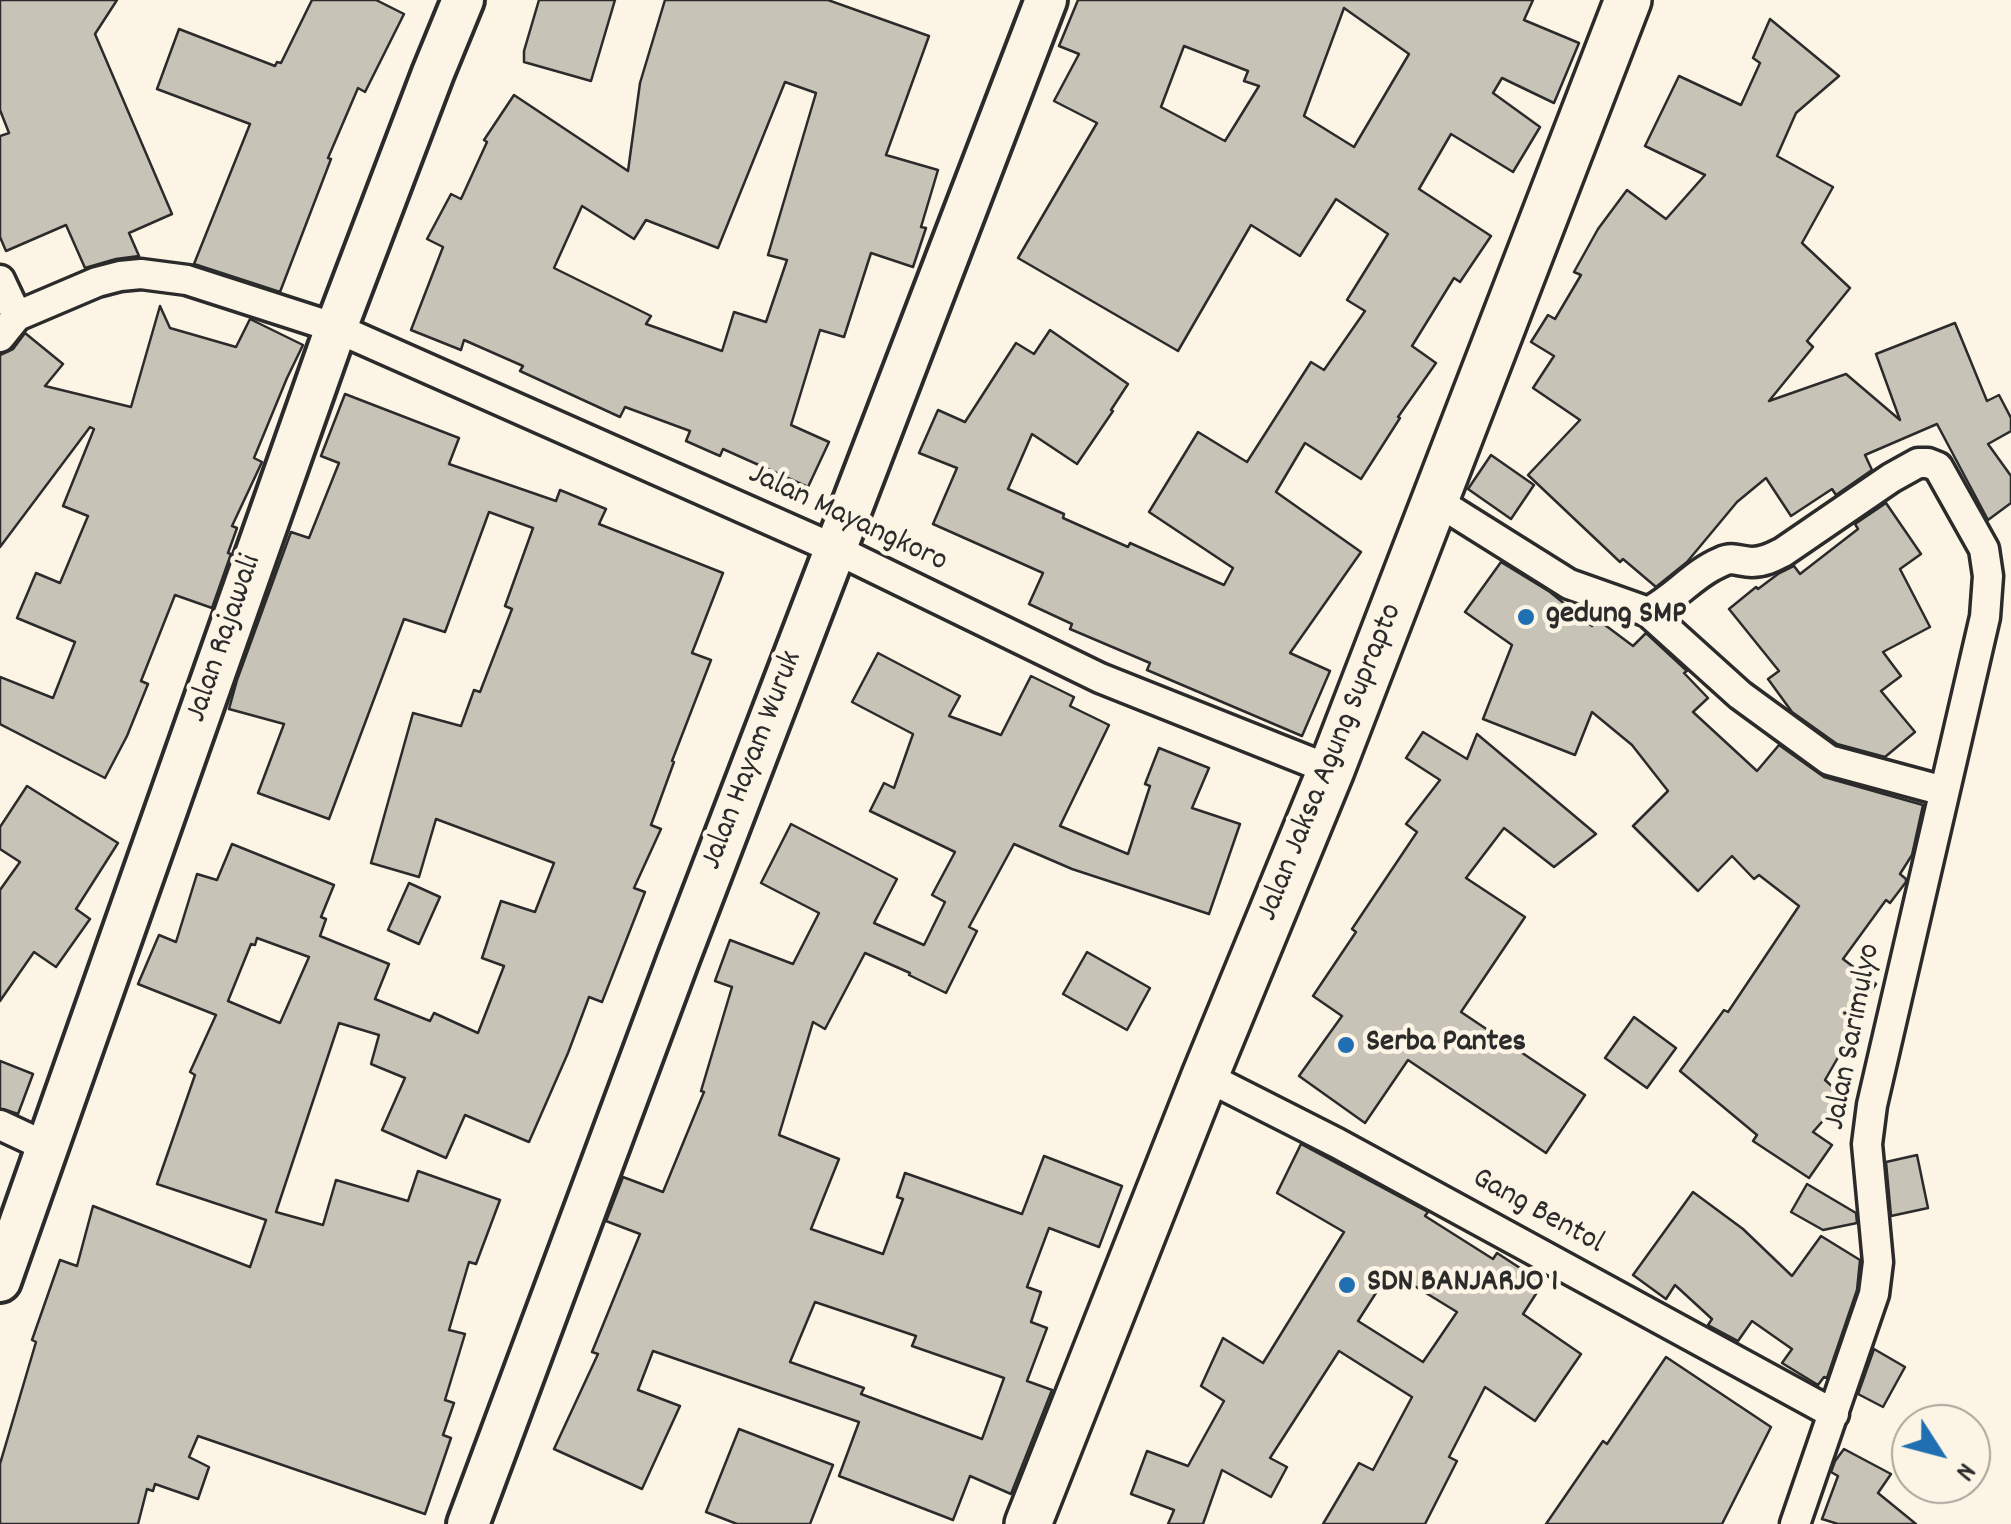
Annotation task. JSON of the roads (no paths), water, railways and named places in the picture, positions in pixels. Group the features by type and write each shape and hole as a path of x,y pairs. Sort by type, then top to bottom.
{"main road":[{"name":"Jalan Jaksa Agung Suprapto","path":"1028,1524 1331,770 1628,0"}],"street":[{"name":"Jalan Rajawali","path":"0,1281 336,328 463,0"},
{"name":"Jalan Hayam Wuruk","path":"468,1524 679,957 1046,0"},
{"name":"Jalan Mayangkoro","path":"8,326 97,282 141,274 187,280 336,328 834,549 1100,678 1331,770"},
{"path":"0,280 8,326"},
{"name":"Jalan Sarimulyo","path":"1648,612 1666,603 1710,567 1733,558 1767,560 1783,552 1918,462 1938,466 1984,549 1988,576 1985,617 1872,1104 1867,1144 1878,1262 1874,1294 1795,1524"},
{"path":"1436,500 1569,584 1648,612 1740,695 1829,760 1944,791"},
{"name":"Gang Bentol","path":"1205,1076 1337,1143 1834,1414"},
{"path":"0,1126 48,1147"}],"place":[{"name":"gedung SMP","path":"1526,617"},
{"name":"Serba Pantes","path":"1346,1045"},
{"name":"SDN BANJARJO 1","path":"1347,1285"}]}
